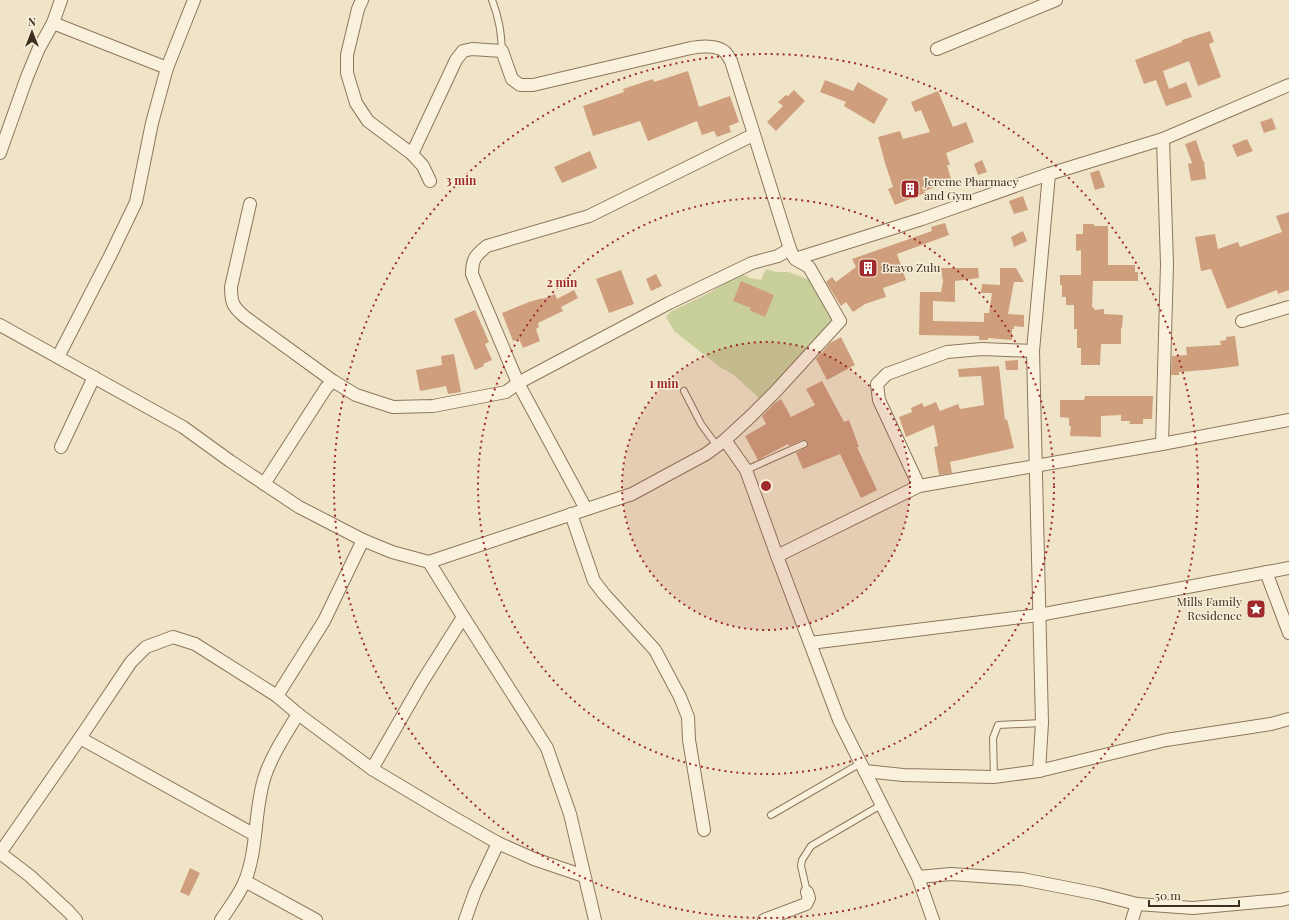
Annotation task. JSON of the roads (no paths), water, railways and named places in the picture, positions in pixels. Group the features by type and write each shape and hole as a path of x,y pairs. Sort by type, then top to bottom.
{"street":[{"path":"0,153 2,140 26,77 39,48 53,23 61,0"},
{"path":"58,357 136,202 152,123 167,68 194,0"},
{"path":"362,0 358,9 347,55 347,73 356,103 368,121 412,154 423,166 430,181"},
{"path":"937,49 1056,0"},
{"path":"53,23 167,68"},
{"path":"0,325 183,427 230,461 299,507 363,540 392,552 430,562 632,494 706,454 752,416 840,321 810,266 792,254 730,61 725,51 702,46 534,85 520,85 512,79 502,51 472,49 463,51 456,60 412,154"},
{"path":"250,204 231,287 231,298 235,308 245,317 333,381 356,395 393,407 433,406 506,392 518,383 669,303 752,263 792,254 922,219 1049,174 1163,139 1289,85"},
{"path":"586,509 518,383 472,274 472,264 476,255 487,246 589,216 753,135"},
{"path":"1162,444 1167,264 1163,139"},
{"path":"1039,771 1042,723 1033,351 1049,174"},
{"path":"1242,321 1289,306"},
{"path":"919,486 879,400 877,384 887,374 947,352 982,349 1033,351"},
{"path":"61,447 94,377"},
{"path":"264,484 326,388 333,381"},
{"path":"777,556 919,486 1162,444 1289,420"},
{"path":"721,443 746,470 839,720 918,877 933,915 933,920"},
{"path":"571,514 594,581 655,650 680,697 688,717 690,740 704,830"},
{"path":"277,696 324,621 363,540"},
{"path":"430,562 463,617 547,748 570,814 595,920"},
{"path":"810,643 1039,615 1289,568"},
{"path":"1266,572 1289,633"},
{"path":"372,769 422,682 463,617"},
{"path":"76,920 30,876 0,853 80,738 130,662 146,647 173,637 195,644 277,696 298,714 372,769 498,843 534,859 584,876"},
{"path":"221,920 245,881 252,858 259,796 264,778 273,757 298,714"},
{"path":"863,767 903,775 994,777 1039,771 1166,740 1271,724 1289,719"},
{"path":"80,738 255,835"},
{"path":"465,920 475,892 498,843"},
{"path":"918,877 951,874 1022,879 1098,894 1137,904 1193,908 1289,898"},
{"path":"245,881 316,920"},
{"path":"764,920 806,904 809,898 808,892"},
{"path":"1132,920 1137,904"}],"lane":[{"path":"492,0 498,15 502,51"},
{"path":"684,391 701,424 721,443"},
{"path":"746,470 804,444"},
{"path":"994,777 993,738 998,725 1042,723"},
{"path":"771,815 863,767"},
{"path":"808,892 801,866 802,860 811,846 881,805"}],"place":[{"name":"Jereme Pharmacy and Gym","path":"910,189"},
{"name":"Bravo Zulu","path":"868,268"},
{"name":"Mills Family Residence","path":"1256,609"}]}
